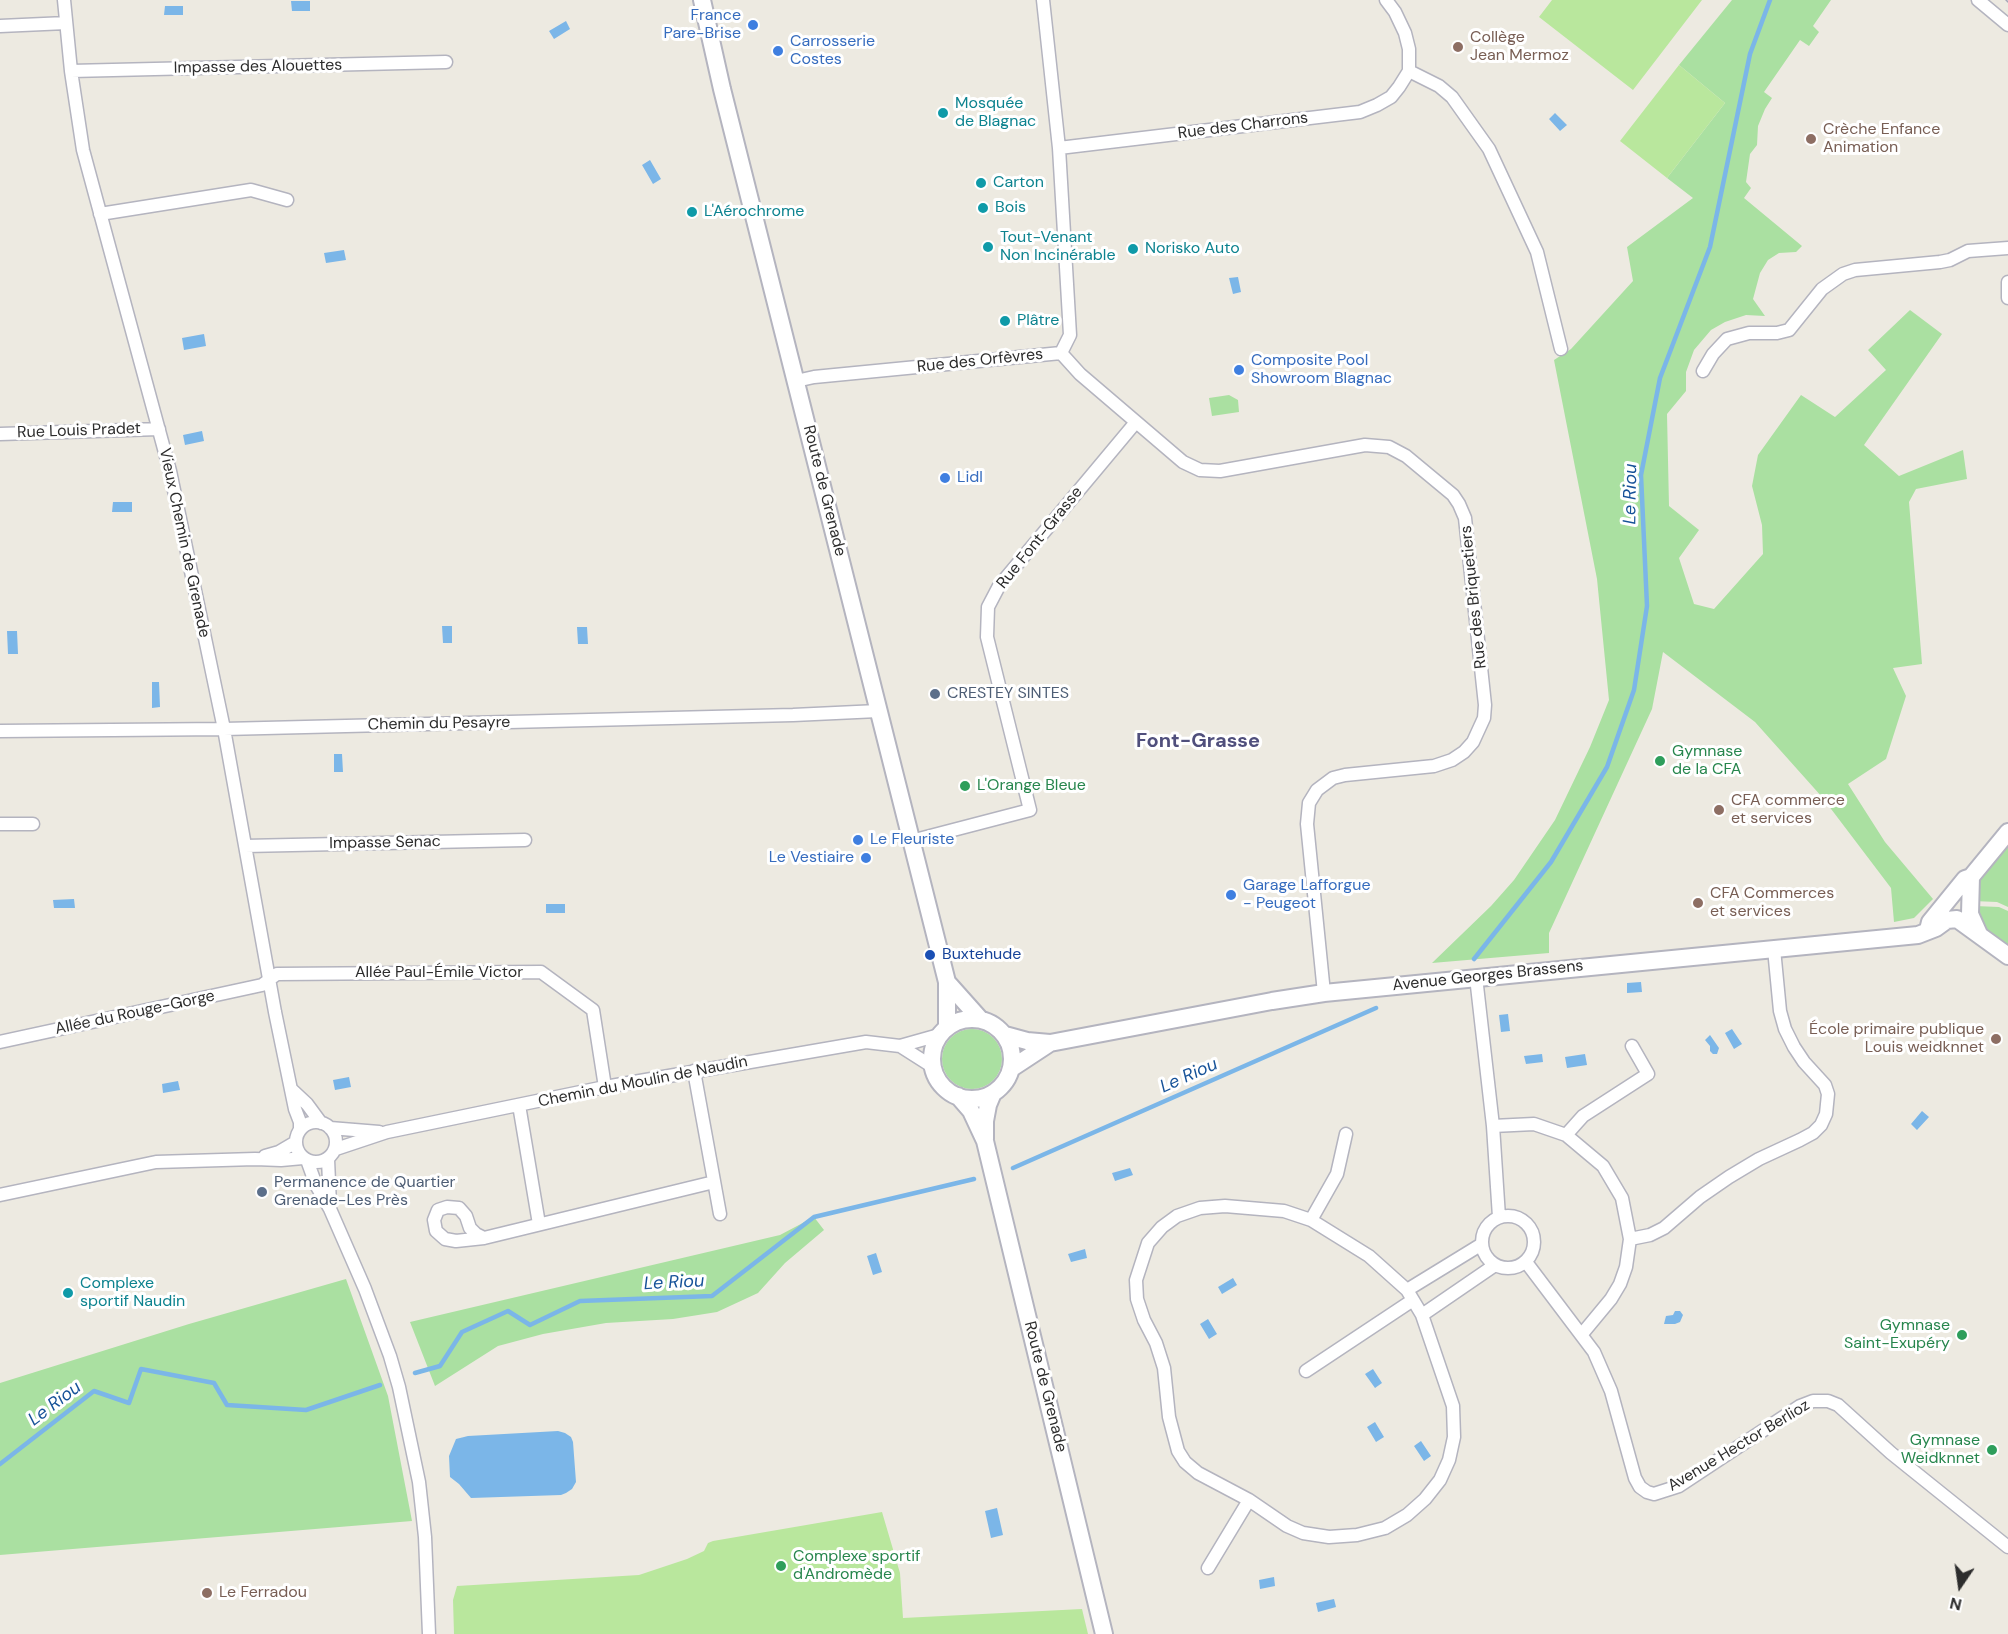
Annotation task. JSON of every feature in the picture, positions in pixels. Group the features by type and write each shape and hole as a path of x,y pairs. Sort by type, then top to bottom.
{"main road":[{"name":"Route de Grenade","path":"702,0 795,381 947,982"},
{"path":"1932,927 1965,879 1971,877 2008,832"},
{"path":"1971,877 1970,914 1982,938 2008,956"},
{"name":"Avenue Georges Brassens","path":"1005,1035 1027,1041 1050,1042 1324,993 1918,935 1947,920 1957,919 1982,938"},
{"path":"947,982 980,1019"},
{"path":"943,1031 963,1020 980,1019 994,1024 1005,1035 1012,1051 1012,1068 1007,1080 993,1093 976,1099 958,1096 948,1091 940,1083 933,1067 933,1050 943,1031 947,982"},
{"name":"Avenue Georges Brassens","path":"1012,1068 1050,1042"},
{"path":"985,1141 985,1121 993,1093"},
{"path":"958,1096 971,1111 985,1141"},
{"name":"Route de Grenade","path":"985,1141 1104,1634"}],"street":[{"name":"Vieux Chemin de Grenade","path":"64,0 71,71 83,150 170,471 224,729 286,1071 300,1130"},
{"name":"Rue des Orfèvres","path":"795,381 814,377 1061,352 1070,335 1059,148 1043,0"},
{"path":"1386,0 1395,12 1405,33 1409,49 1409,71 1439,86 1452,97 1489,149 1537,252 1561,349"},
{"path":"1978,0 2008,25"},
{"path":"0,26 66,23"},
{"name":"Impasse des Alouettes","path":"71,71 446,62"},
{"name":"Rue des Charrons","path":"1059,148 1360,112 1391,97 1409,71"},
{"path":"100,214 251,190 287,200"},
{"path":"1703,371 1713,354 1727,339 1749,333 1777,333 1789,330 1822,289 1842,274 1855,270 1940,262 1968,251 2008,248"},
{"path":"2008,282 2008,298"},
{"name":"Rue des Briquetiers","path":"1061,352 1080,374 1183,462 1200,470 1220,471 1365,445 1389,447 1406,456 1453,495 1465,518 1485,705 1484,718 1473,742 1452,760 1434,766 1345,775 1324,784 1309,803 1307,824 1324,993"},
{"name":"Rue Font-Grasse","path":"911,841 1030,810 987,637 988,607 999,586 1136,422"},
{"name":"Rue Louis Pradet","path":"0,434 159,429"},
{"name":"Chemin du Pesayre","path":"0,731 224,729 793,716 878,711"},
{"path":"0,824 33,824"},
{"name":"Impasse Senac","path":"245,846 525,840"},
{"path":"1630,1239 1650,1235 1664,1228 1700,1197 1729,1177 1759,1159 1807,1137 1821,1125 1826,1114 1828,1094 1825,1085 1804,1062 1785,1029 1780,1011 1774,949"},
{"name":"Allée Paul-Émile Victor","path":"269,979 277,974 541,972 593,1010 605,1087"},
{"path":"1476,977 1500,1217"},
{"name":"Allée du Rouge-Gorge","path":"0,1042 262,986 269,979"},
{"name":"Chemin du Moulin de Naudin","path":"900,1046 943,1031"},
{"name":"Chemin du Moulin de Naudin","path":"332,1154 387,1132 605,1087 866,1042 900,1046 933,1067"},
{"path":"1566,1135 1583,1116 1648,1074 1632,1046"},
{"path":"694,1071 720,1214"},
{"name":"Vieux Chemin de Grenade","path":"292,1090 326,1125"},
{"path":"519,1105 540,1224"},
{"path":"330,1209 332,1154 336,1138 326,1125 310,1123 300,1130 296,1142 299,1153 305,1159 330,1209 378,1323 393,1366 407,1419 419,1482 425,1537 429,1634"},
{"path":"1492,1126 1534,1124 1566,1135 1595,1159 1612,1179 1622,1198 1630,1239 1629,1253 1620,1284 1599,1316 1582,1334"},
{"name":"Chemin du Moulin de Naudin","path":"326,1125 387,1132"},
{"path":"1311,1220 1337,1174 1346,1134"},
{"path":"255,1159 279,1152 296,1142"},
{"path":"0,1195 156,1162 305,1159 321,1162 332,1154"},
{"path":"484,1238 714,1182"},
{"path":"1251,1207 1284,1211 1311,1220 1369,1256 1410,1295 1422,1315 1453,1406 1454,1437 1449,1460 1440,1480 1425,1499 1407,1515 1385,1528 1357,1535 1329,1537 1303,1533 1287,1526 1249,1500 1198,1473 1185,1462 1178,1451 1169,1417 1164,1368 1137,1299 1136,1280 1148,1243 1161,1227 1177,1216 1200,1208 1251,1207"},
{"path":"1500,1217 1520,1218 1533,1234 1535,1244 1532,1254 1526,1262 1516,1267 1506,1268 1495,1265 1484,1252 1482,1244 1484,1233 1490,1223 1500,1217"},
{"path":"1306,1371 1482,1244"},
{"name":"Avenue Hector Berlioz","path":"1526,1262 1582,1334 1604,1371 1635,1478 1640,1487 1647,1492 1654,1494 1678,1486 1800,1406 1813,1401 1828,1401 1838,1405 1891,1453 2008,1547"},
{"path":"1422,1315 1495,1265"},
{"path":"1208,1568 1249,1500"}],"green space":[{"path":"1552,0 1702,0 1633,90 1539,17"},
{"path":"1732,0 1831,0 1813,26 1819,32 1809,46 1800,40 1764,92 1772,98 1758,126 1757,145 1750,154 1746,182 1751,188 1744,198 1802,246 1796,252 1779,253 1768,260 1760,273 1753,299 1765,316 1746,315 1725,322 1711,330 1694,350 1686,372 1686,391 1667,414 1669,506 1699,530 1679,558 1694,604 1714,609 1763,554 1762,525 1752,486 1758,455 1801,395 1835,417 1886,370 1868,350 1910,310 1942,334 1864,445 1899,476 1963,450 1967,479 1916,489 1909,502 1922,664 1893,668 1906,696 1886,759 1848,784 1885,842 1933,899 1914,918 1894,922 1891,888 1822,797 1755,722 1663,652 1652,709 1549,933 1549,953 1432,963 1491,906 1514,880 1555,820 1590,747 1609,700 1597,579 1554,360 1571,349 1633,281 1627,247 1693,198 1667,178 1725,103 1679,65"},
{"path":"1679,65 1725,103 1667,178 1620,141"},
{"path":"1229,395 1238,400 1239,412 1212,416 1209,398"},
{"path":"2008,843 2008,907 1997,902 1973,901 1977,880"},
{"path":"1975,906 1999,907 2008,911 2008,946 1987,930"},
{"path":"972,1029 989,1034 997,1042 1002,1059 997,1076 989,1084 972,1089 955,1084 947,1076 942,1059 947,1042 955,1034"},
{"path":"814,1217 824,1230 785,1263 758,1293 717,1312 673,1319 606,1323 543,1334 498,1346 435,1386 410,1322 780,1235"},
{"path":"346,1279 388,1396 412,1521 0,1555 0,1383 189,1324"},
{"name":"Complexe sportif d'Andromède","path":"882,1512 900,1573 903,1618 1082,1609 1088,1634 454,1634 453,1600 457,1586 639,1575 687,1559 704,1551 708,1543 713,1541"}],"water":[{"path":"291,1 310,1 310,11 292,11"},
{"path":"165,6 183,6 183,15 164,15"},
{"path":"566,21 570,29 554,39 549,31"},
{"path":"1555,113 1567,125 1560,131 1549,119"},
{"path":"650,160 661,179 653,184 642,165"},
{"path":"344,250 346,260 326,263 324,253"},
{"path":"1238,277 1241,292 1233,294 1229,278"},
{"path":"204,334 206,346 184,350 182,338"},
{"path":"202,431 204,441 185,445 183,435"},
{"path":"113,502 132,502 132,512 112,512"},
{"path":"442,626 452,626 452,643 443,643"},
{"path":"577,627 587,627 588,644 578,644"},
{"path":"7,631 17,631 18,654 8,654"},
{"path":"152,682 159,682 160,707 152,708"},
{"path":"334,754 342,754 343,772 334,772"},
{"path":"74,899 75,908 54,908 53,900"},
{"path":"546,904 565,904 565,913 546,913"},
{"path":"1641,982 1642,992 1627,993 1627,983"},
{"path":"1508,1014 1510,1031 1501,1032 1499,1015"},
{"path":"1732,1029 1742,1044 1734,1049 1725,1033"},
{"path":"1710,1035 1719,1048 1717,1054 1710,1051 1710,1046 1705,1040"},
{"path":"1542,1054 1543,1062 1526,1064 1524,1056"},
{"path":"1585,1054 1587,1065 1567,1068 1565,1057"},
{"path":"349,1077 351,1087 335,1090 333,1080"},
{"path":"178,1081 180,1090 163,1093 162,1084"},
{"path":"1922,1111 1929,1117 1917,1130 1911,1124"},
{"path":"1130,1168 1133,1175 1115,1181 1112,1173"},
{"path":"1085,1249 1087,1258 1071,1262 1068,1254"},
{"path":"876,1253 882,1272 873,1275 867,1256"},
{"path":"1233,1278 1237,1285 1222,1294 1218,1287"},
{"path":"1675,1311 1680,1311 1683,1315 1680,1322 1664,1324 1666,1316 1673,1315"},
{"path":"1208,1319 1217,1334 1209,1339 1200,1324"},
{"path":"1373,1369 1382,1383 1375,1388 1365,1374"},
{"path":"1375,1422 1384,1437 1376,1442 1367,1427"},
{"path":"558,1431 571,1437 573,1442 576,1482 566,1493 471,1498 450,1477 449,1456 456,1439 468,1436"},
{"path":"1421,1441 1431,1456 1424,1461 1414,1446"},
{"path":"997,1508 1003,1535 991,1538 985,1511"},
{"path":"1274,1577 1275,1586 1260,1589 1259,1580"},
{"path":"1334,1599 1336,1607 1318,1612 1316,1603"}],"waterway":[{"name":"Le Riou","path":"1474,959 1551,862 1607,767 1634,690 1647,606 1641,475 1660,378 1710,247 1750,54 1770,0"},
{"name":"Le Riou","path":"1013,1168 1376,1008"},
{"name":"Le Riou","path":"415,1373 440,1366 462,1332 508,1311 530,1325 580,1301 712,1296 814,1217 974,1179"},
{"name":"Le Riou","path":"0,1464 94,1391 129,1403 141,1369 214,1383 227,1405 306,1410 380,1385"}],"place":[{"name":"France Pare-Brise","path":"753,25"},
{"name":"Collège Jean Mermoz","path":"1458,47"},
{"name":"Carrosserie Costes","path":"778,51"},
{"name":"Mosquée de Blagnac","path":"943,113"},
{"name":"Crèche Enfance Animation","path":"1811,139"},
{"name":"Carton","path":"981,183"},
{"name":"Bois","path":"983,208"},
{"name":"L'Aérochrome","path":"692,212"},
{"name":"Tout-Venant Non Incinérable","path":"988,247"},
{"name":"Norisko Auto","path":"1133,249"},
{"name":"Plâtre","path":"1005,321"},
{"name":"Composite Pool Showroom Blagnac","path":"1239,370"},
{"name":"Lidl","path":"945,478"},
{"name":"CRESTEY SINTES","path":"935,694"},
{"name":"Gymnase de la CFA","path":"1660,761"},
{"name":"L'Orange Bleue","path":"965,786"},
{"name":"CFA commerce et services","path":"1719,810"},
{"name":"Le Fleuriste","path":"858,840"},
{"name":"Le Vestiaire","path":"866,858"},
{"name":"Garage Lafforgue - Peugeot","path":"1231,895"},
{"name":"CFA Commerces et services","path":"1698,903"},
{"name":"Buxtehude","path":"930,955"},
{"name":"École primaire publique Louis weidknnet","path":"1996,1039"},
{"name":"Permanence de Quartier Grenade-Les Près","path":"262,1192"},
{"name":"Complexe sportif Naudin","path":"68,1293"},
{"name":"Gymnase Saint-Exupéry","path":"1962,1335"},
{"name":"Gymnase Weidknnet","path":"1992,1450"},
{"name":"Complexe sportif d'Andromède","path":"781,1566"},
{"name":"Le Ferradou","path":"207,1593"}],"district":[{"name":"Font-Grasse","path":"1198,742"}]}
